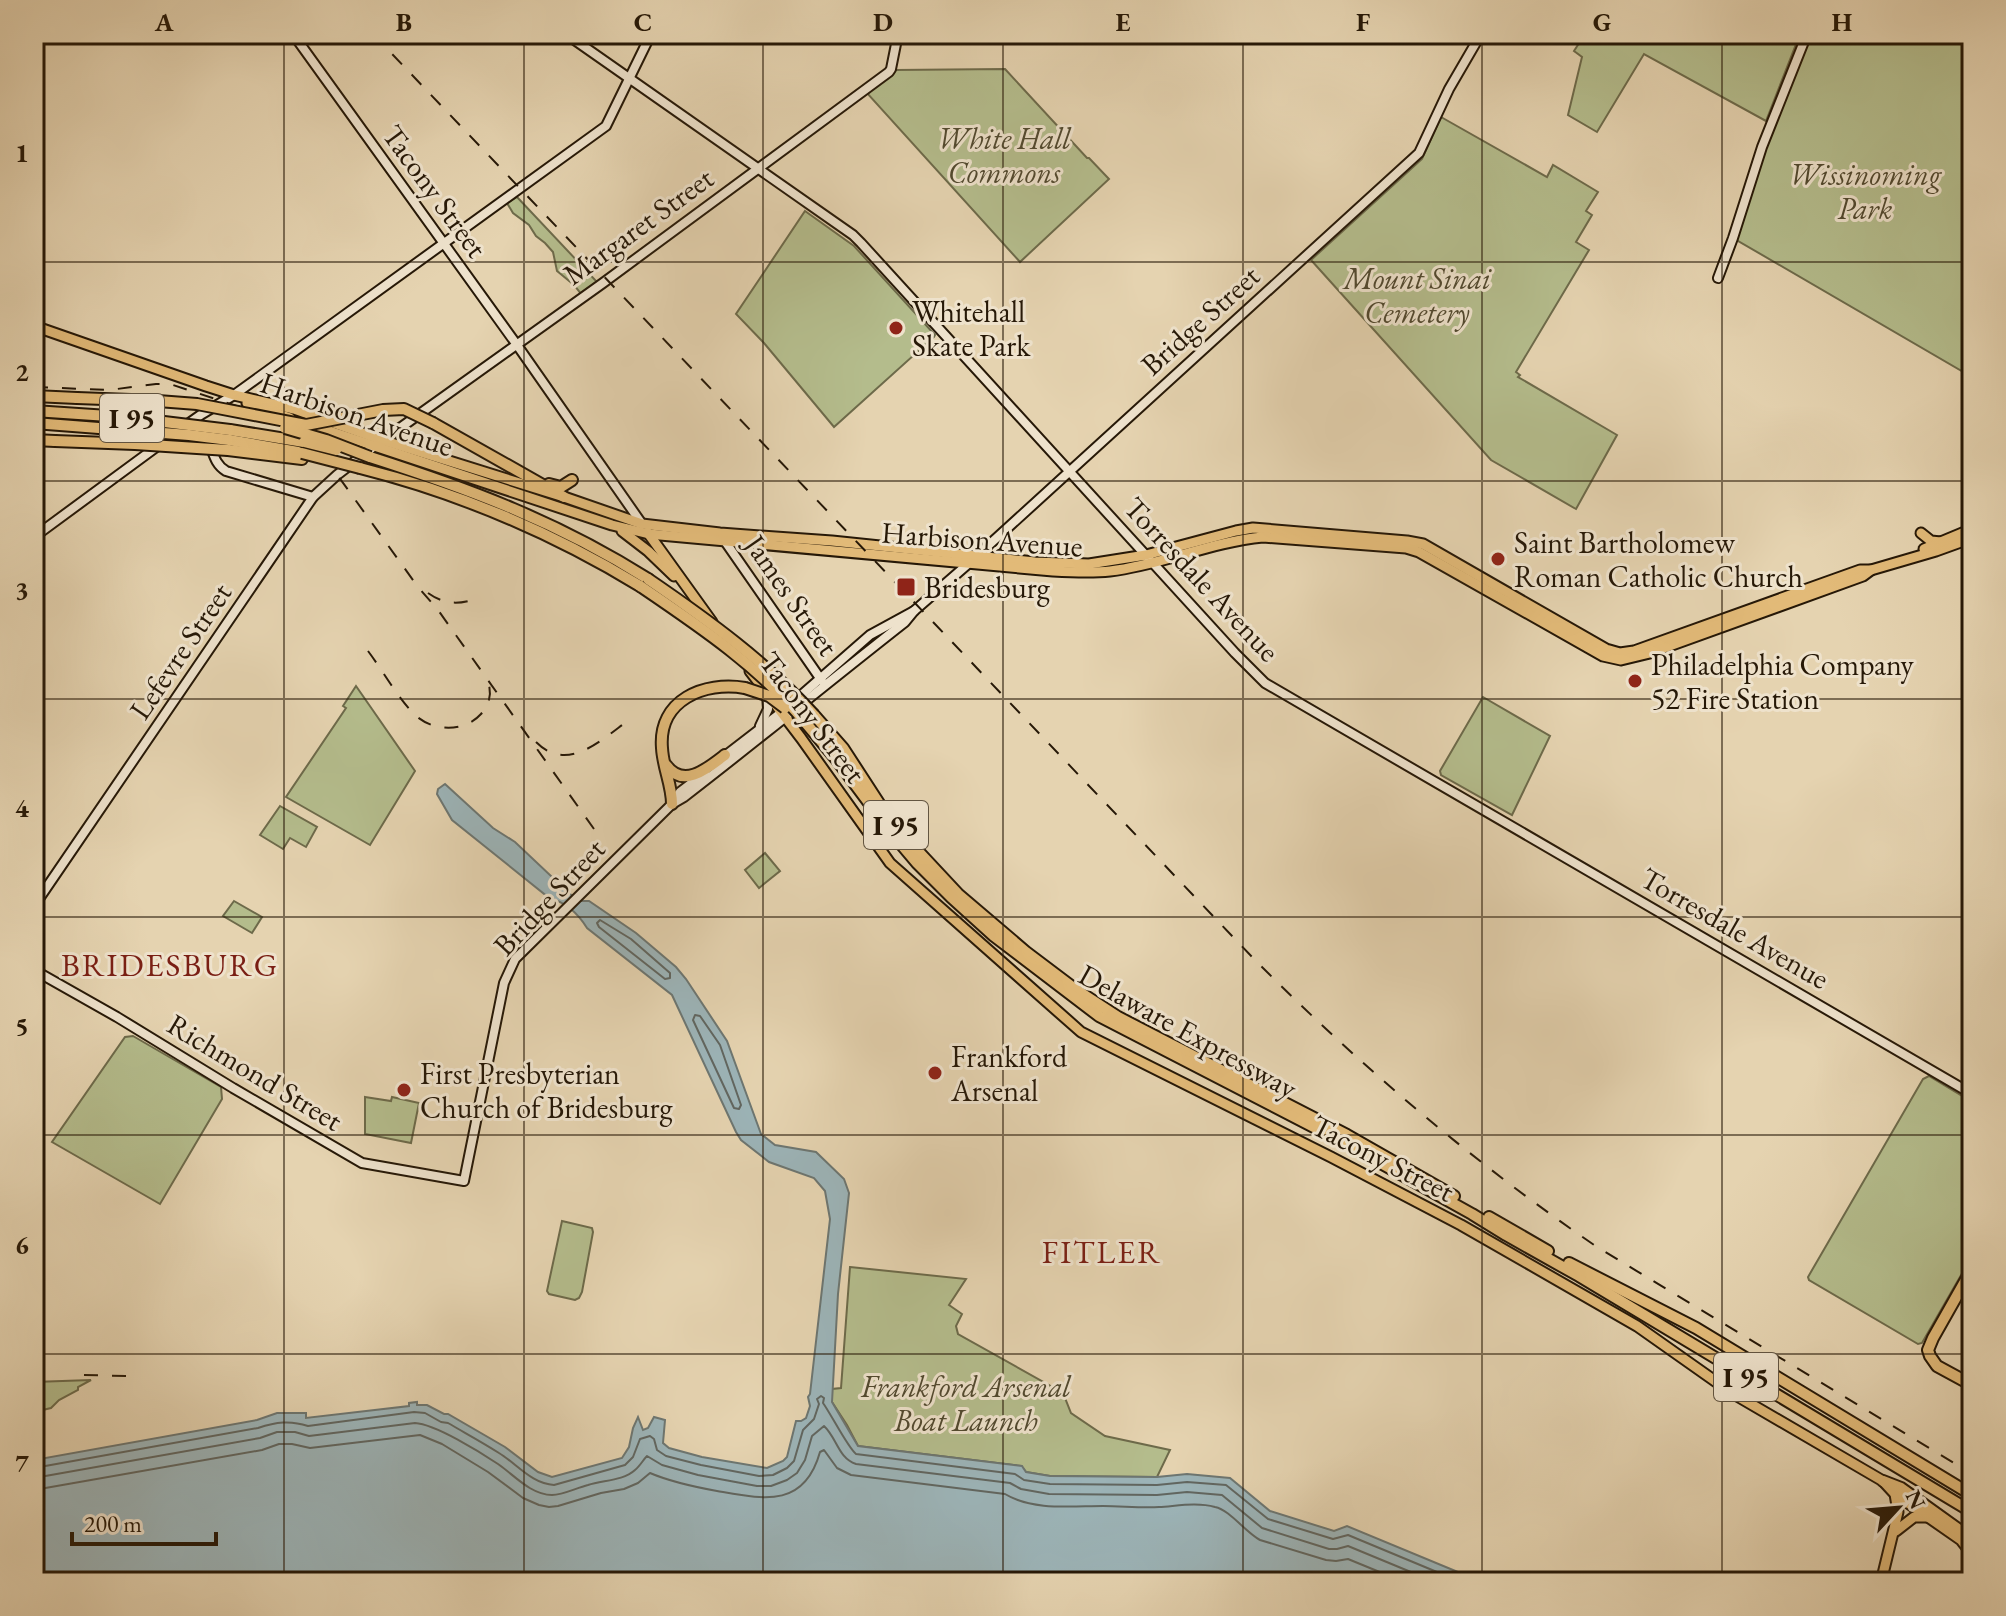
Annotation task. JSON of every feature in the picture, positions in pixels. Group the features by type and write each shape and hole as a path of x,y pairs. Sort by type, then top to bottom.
{"highway":[{"path":"34,396 197,404 306,425 404,409 564,497"},
{"path":"77,398 254,420 326,440 370,457"},
{"name":"Delaware Expressway","path":"34,411 123,417 229,440"},
{"name":"Delaware Expressway","path":"34,423 189,435 370,457 463,487 581,552 644,582"},
{"path":"34,440 229,440"},
{"name":"Delaware Expressway","path":"303,451 421,485 487,508 531,515 601,550 740,659 808,721 843,748 882,808 916,849 993,930"},
{"path":"524,473 556,487 572,480"},
{"path":"672,804 661,746 670,714 683,699 703,689 745,688 769,696 808,721"},
{"name":"Delaware Expressway","path":"808,721 917,863 951,897 1075,989 1181,1055 1357,1145 1507,1232 1696,1328 1972,1495"},
{"path":"664,761 672,772 685,777 701,772 725,755"},
{"name":"Delaware Expressway","path":"1521,1239 1972,1512"},
{"path":"1972,1269 1928,1350 1937,1366 1972,1385"},
{"path":"1883,1481 1901,1488 1972,1539"}],"main road":[{"name":"Tacony Street","path":"293,34 689,591 784,715 890,863 1081,1032 1461,1225 1637,1326 1732,1393 1883,1481 1895,1494 1963,1542 1972,1558"},
{"name":"Torresdale Avenue","path":"566,34 861,243 1265,683 1972,1094"},
{"path":"34,537 606,126 651,34"},
{"name":"Margaret Street","path":"379,443 889,72 898,34"},
{"name":"Bridge Street","path":"672,804 822,682 905,622 1419,153 1449,89 1481,34"},
{"path":"1718,278 1762,147 1807,34"},
{"name":"Harbison Avenue","path":"34,326 234,395 243,402 564,497 642,524 722,537"},
{"path":"202,414 201,420 221,468 313,497"},
{"name":"Harbison Avenue","path":"379,443 612,525 649,534 832,541 972,560 1089,564 1149,558 1240,535 1253,528 1423,544 1606,649 1620,653 1650,646 1860,570 1871,570 1972,538"},
{"name":"Lefevre Street","path":"34,906 313,497 379,443"},
{"path":"612,525 636,541 689,591"},
{"path":"1253,528 1263,537"},
{"name":"Harbison Avenue","path":"1903,560 1972,529"},
{"path":"1921,533 1931,541 1941,542"},
{"name":"Harbison Avenue","path":"1240,535 1406,548 1419,552 1603,656 1618,660 1657,651 1863,576 1871,570"},
{"name":"James Street","path":"722,537 822,682"},
{"path":"752,734 767,712 767,693"},
{"name":"Bridge Street","path":"464,1181 504,983 515,959 672,804 680,792 752,734 784,715"},
{"name":"Richmond Street","path":"34,970 362,1163 464,1181"},
{"path":"1881,1582 1898,1512 1895,1494"},
{"path":"1894,1534 1910,1519 1928,1517"}],"green space":[{"path":"1585,34 1800,34 1766,121 1644,54 1597,132 1568,115 1582,57 1574,51"},
{"name":"Wissinoming Park","path":"1811,34 1972,34 1972,377 1733,238 1776,113"},
{"name":"White Hall Commons","path":"1005,69 1109,179 1020,262 866,92 895,70"},
{"name":"Mount Sinai Cemetery","path":"1441,117 1547,177 1553,165 1598,192 1586,211 1592,215 1576,242 1589,250 1516,372 1520,375 1518,377 1617,435 1576,509 1491,460 1311,260 1422,159"},
{"path":"517,197 598,283 582,295 557,271 553,252 529,225 513,213 507,203"},
{"path":"805,211 854,246 935,335 834,427 736,314"},
{"path":"356,686 415,771 370,845 286,797 346,708 343,706"},
{"path":"1483,697 1550,736 1512,815 1441,775 1440,771"},
{"path":"280,806 317,827 306,847 290,838 283,849 260,835"},
{"path":"765,853 780,871 759,888 745,870"},
{"path":"234,901 262,917 252,933 223,916"},
{"path":"133,1036 221,1087 222,1099 160,1204 52,1142 125,1037"},
{"path":"1929,1076 1972,1102 1972,1256 1922,1343 1918,1344 1808,1277 1923,1079"},
{"path":"365,1097 391,1101 392,1097 419,1103 411,1143 365,1134"},
{"path":"562,1221 592,1228 593,1232 582,1292 575,1300 547,1291"},
{"name":"Frankford Arsenal Boat Launch","path":"850,1267 966,1279 949,1305 962,1314 956,1326 958,1334 1063,1393 1071,1413 1105,1436 1170,1450 1157,1477 1050,1476 1026,1472 1021,1466 858,1446 832,1402 832,1389 841,1388"},
{"path":"91,1380 51,1408 34,1412 34,1382"}],"water":[{"path":"445,784 493,828 515,842 570,894 581,901 589,901 636,933 676,967 727,1041 761,1134 775,1145 816,1152 844,1179 849,1193 838,1294 832,1402 858,1446 1022,1466 1026,1472 1050,1476 1157,1477 1187,1474 1230,1478 1270,1511 1334,1531 1347,1526 1482,1582 34,1582 34,1460 257,1420 277,1413 306,1413 306,1418 409,1406 409,1403 417,1402 417,1405 427,1405 448,1414 505,1447 538,1472 552,1477 622,1458 629,1447 638,1417 643,1430 648,1428 654,1417 665,1420 663,1443 669,1448 702,1457 767,1468 787,1457 796,1421 806,1418 810,1406 808,1397 830,1219 825,1191 814,1178 769,1162 741,1140 672,995 587,928 570,909 548,897 452,820 437,794"}],"railway":[{"path":"373,34 1253,958 1376,1074 1506,1181 1597,1247 1972,1474"},
{"path":"34,387 109,390 170,384 279,420 297,430 328,462 594,829"},
{"path":"428,593 449,602 472,600"},
{"path":"368,651 413,713 438,727 466,725 481,714 490,697 487,679"},
{"path":"536,742 548,751 561,755 574,754 598,742 633,717"},
{"path":"84,1375 127,1376"}],"place":[{"name":"Whitehall Skate Park","path":"896,328"},
{"name":"Saint Bartholomew Roman Catholic Church","path":"1498,559"},
{"name":"Bridesburg","path":"906,587"},
{"name":"Philadelphia Company 52 Fire Station","path":"1635,681"},
{"name":"Frankford Arsenal","path":"935,1073"},
{"name":"First Presbyterian Church of Bridesburg","path":"404,1090"}],"district":[{"name":"BRIDESBURG","path":"170,965"},
{"name":"FITLER","path":"1102,1252"}]}
